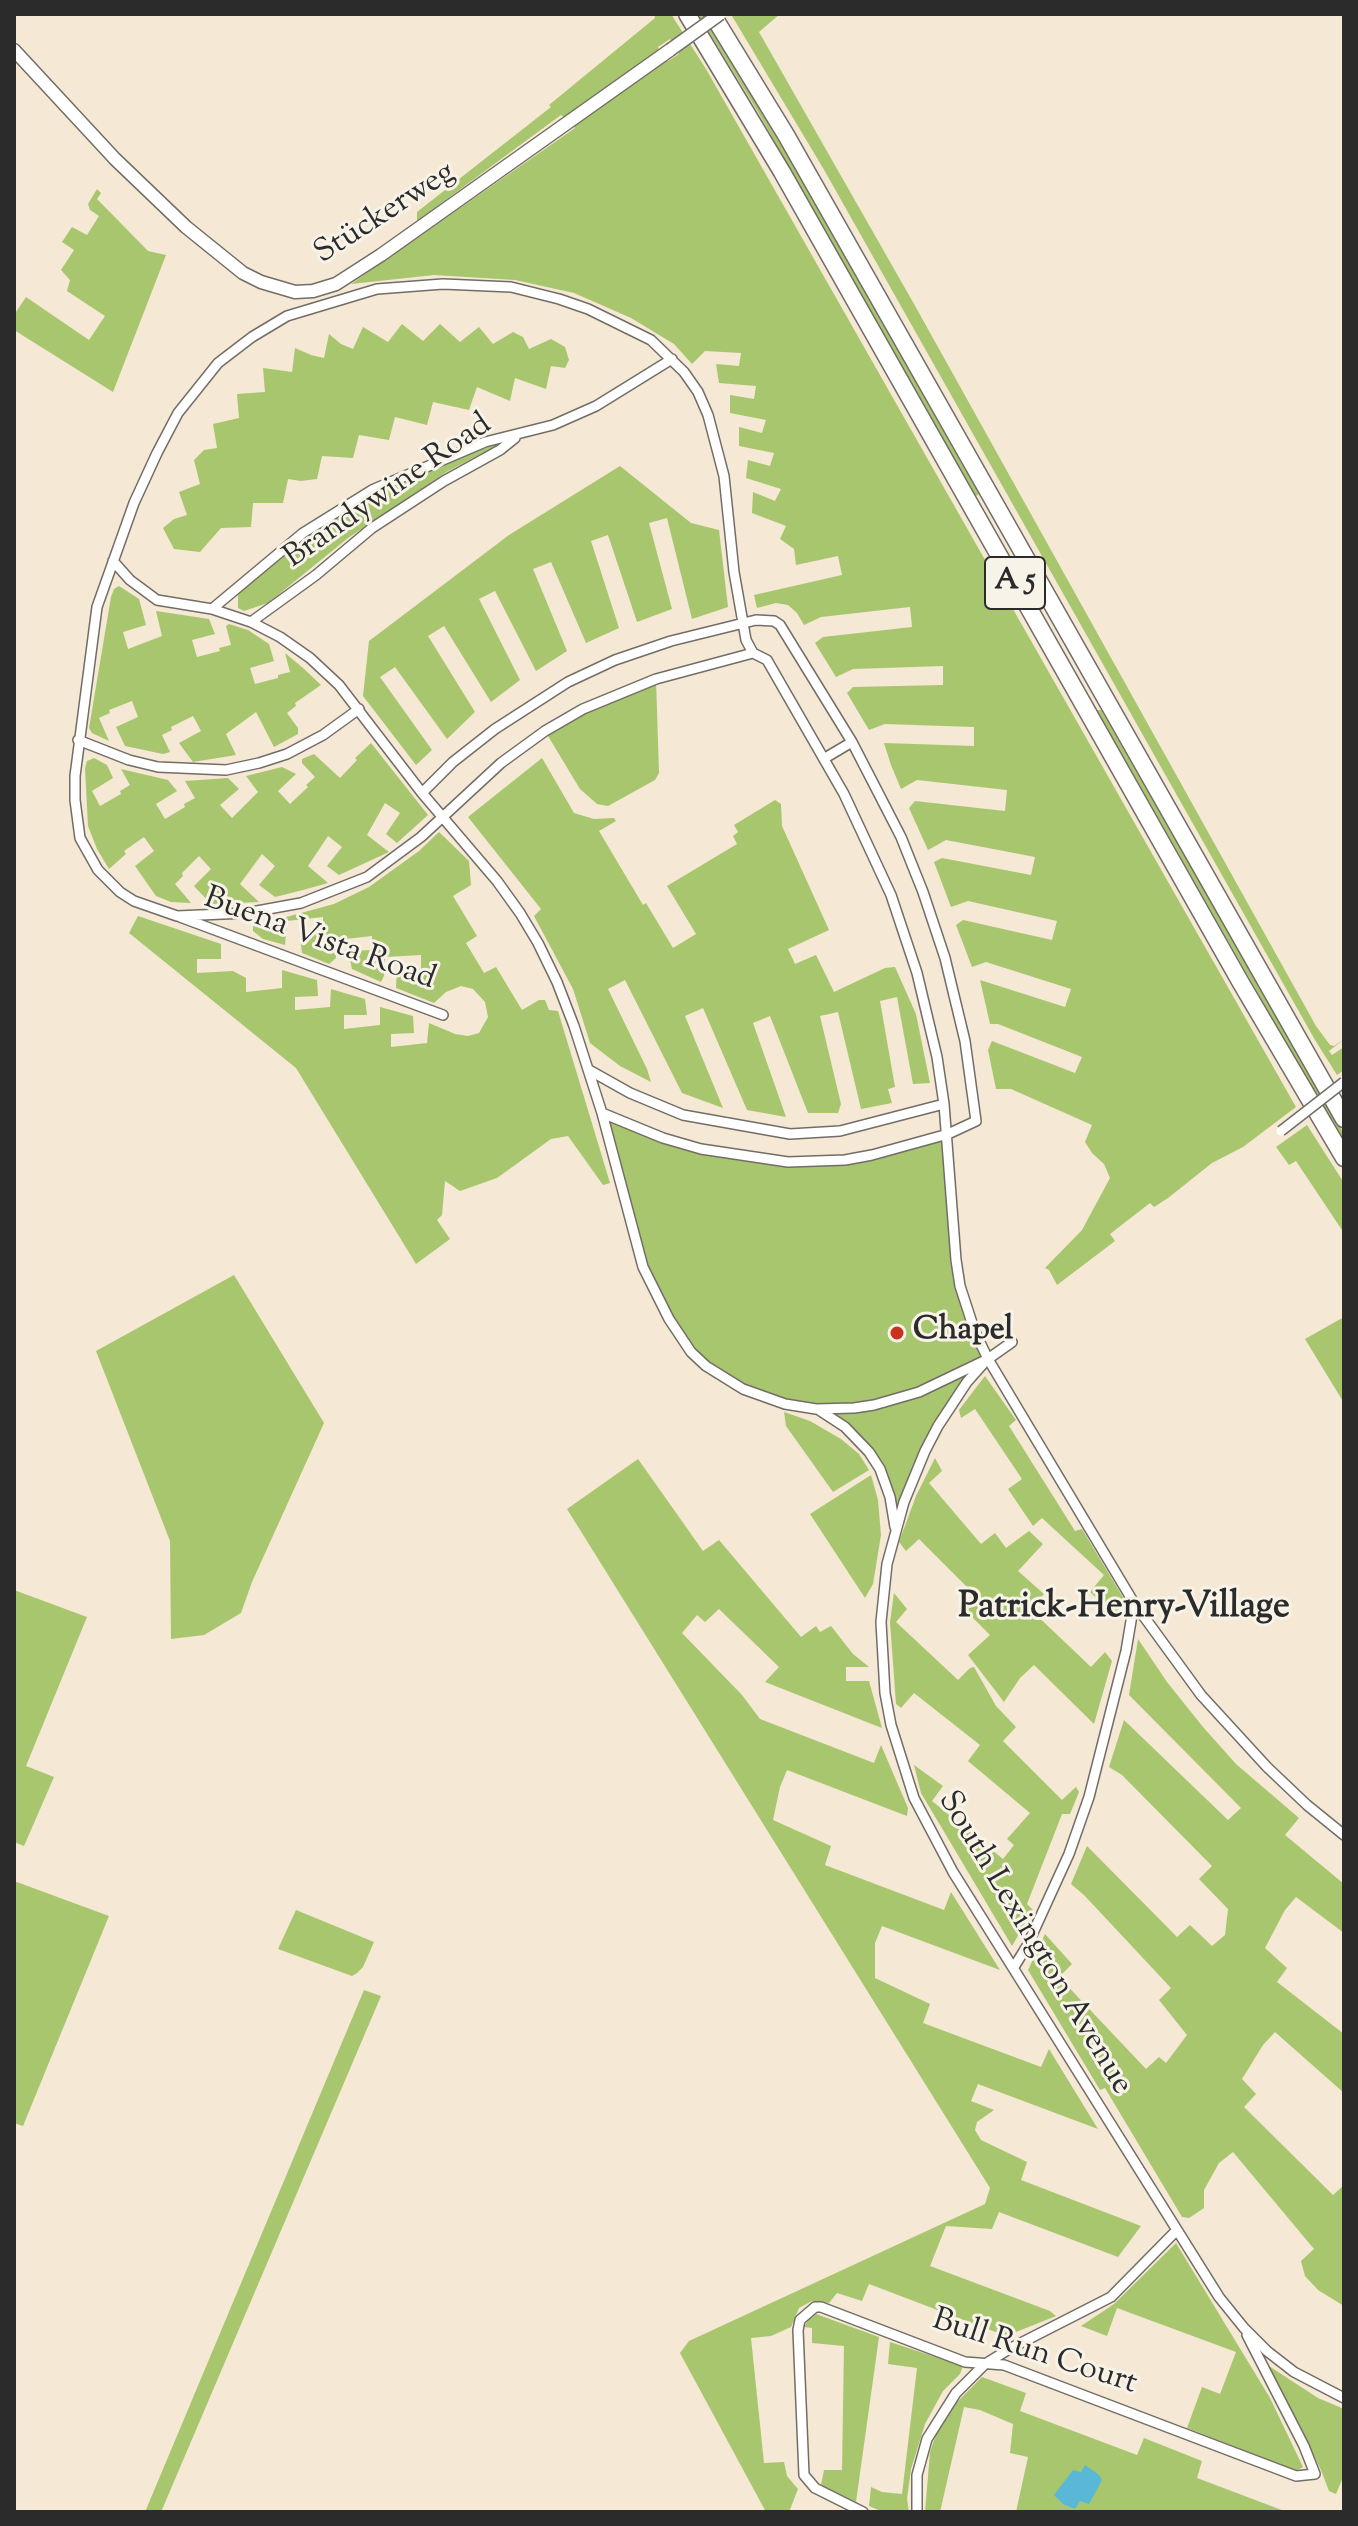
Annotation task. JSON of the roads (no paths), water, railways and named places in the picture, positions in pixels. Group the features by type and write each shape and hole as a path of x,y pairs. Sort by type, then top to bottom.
{"highway":[{"name":"A 5","path":"687,14 782,172 1249,997 1344,1158"},
{"name":"A 5","path":"712,14 786,135 1344,1119"}],"street":[{"name":"Stückerweg","path":"14,50 150,194 186,227 243,273 273,287 295,292 313,291 336,284 381,255 720,14"},
{"name":"Buena Vista Road","path":"443,1015 134,901 98,870 87,854 78,830 75,800 78,740 97,607 134,503 178,413 218,363 287,316 377,289 443,284 511,287 559,299 588,309 651,340 672,359 698,392 718,447 741,622 753,653"},
{"name":"Brandywine Road","path":"212,609 303,533 372,490 485,442 553,425 596,406 672,359"},
{"name":"Brandywine Road","path":"251,622 316,575 372,528 444,481 500,450 518,435"},
{"path":"113,561 138,587 157,600 212,609 251,622 310,658 359,709 422,793 444,816 520,913 557,982 589,1070 643,1267 669,1319 691,1352 724,1379 785,1404 816,1409 854,1408 895,1400 945,1381 988,1359 1012,1342"},
{"path":"422,793 453,762 495,729 568,682 615,660 741,622 766,620 780,625 852,742 901,837 945,958 962,1027 976,1121 948,1134 848,1160 788,1162 701,1149 663,1138 602,1113"},
{"path":"177,916 246,913 301,903 334,892 377,870 444,816 501,763 545,731 583,709 656,679 753,653 767,660 825,758 875,856 917,973 937,1057 944,1104 953,1237 960,1286 975,1332 988,1359 1134,1603 1201,1695 1230,1730 1307,1805 1344,1835"},
{"path":"78,740 129,760 158,767 226,770 287,754 323,735 359,709"},
{"path":"825,758 852,742"},
{"path":"589,1070 630,1093 683,1115 790,1134 840,1131 944,1104"},
{"path":"1278,1133 1344,1082"},
{"name":"South Lexington Avenue","path":"988,1359 967,1382 938,1426 914,1477 887,1564 881,1622 885,1693 891,1725 914,1798 1014,1967 1219,2297 1244,2328 1294,2372 1344,2398"},
{"path":"816,1409 845,1427 869,1452 880,1469 890,1497 896,1529"},
{"path":"1014,1967 1057,1881 1089,1797 1126,1651 1134,1603"},
{"path":"917,2512 917,2475 927,2439 956,2393 985,2364 1111,2297 1177,2230"},
{"name":"Bull Run Court","path":"863,2512 824,2493 809,2483 804,2475 798,2330 800,2320 815,2307 965,2362 1004,2365 1296,2476 1315,2474 1244,2328"}],"water":[{"path":"1085,2465 1102,2480 1089,2504 1080,2501 1075,2509 1063,2504 1054,2495 1073,2470 1081,2472"}],"place":[{"name":"Chapel","path":"897,1333"}],"district":[{"name":"Patrick-Henry-Village","path":"1124,1610"}]}
